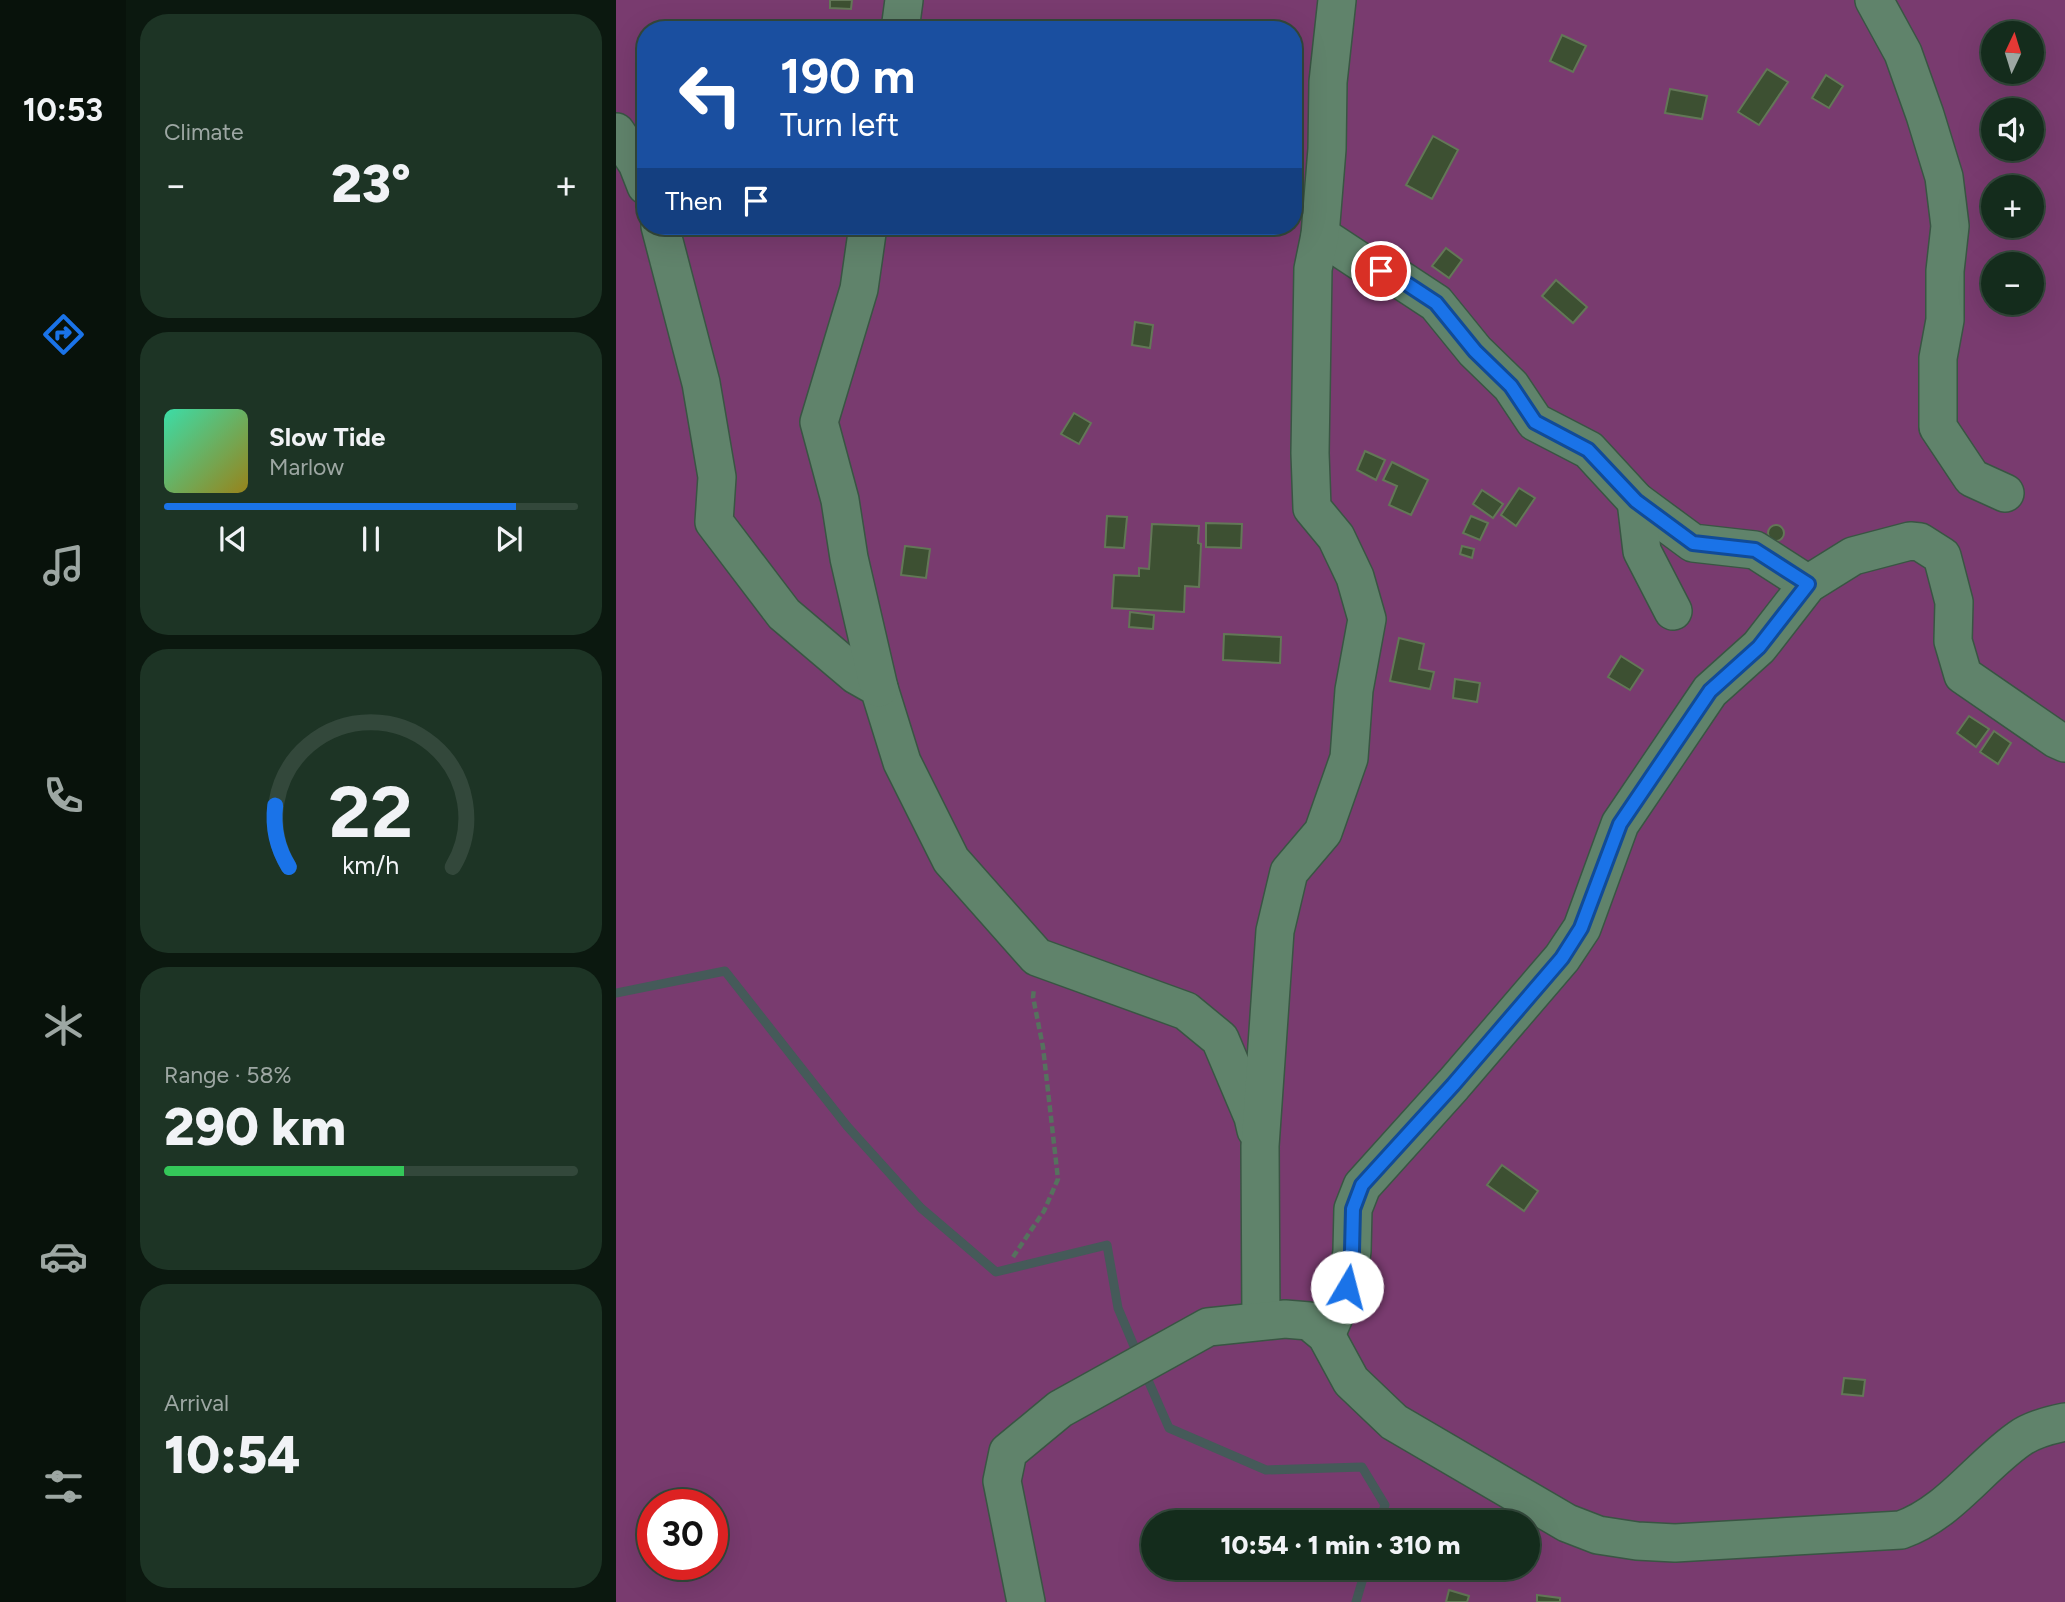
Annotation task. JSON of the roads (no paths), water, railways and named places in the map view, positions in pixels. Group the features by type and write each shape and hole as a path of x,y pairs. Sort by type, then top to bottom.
{"street":[{"path":"901,21 904,0"},
{"path":"1261,1321 1260,1146 1275,931 1289,872 1323,832 1349,758 1354,690 1367,619 1355,577 1336,537 1312,509 1310,453 1313,270 1320,235 1327,149 1328,82 1337,0"},
{"path":"1874,0 1903,53 1944,177 1950,226 1945,271 1945,320 1938,358 1938,427 1972,478 2005,493"},
{"path":"616,132 637,163"},
{"path":"662,235 703,396 717,477 714,522 784,614 856,675 879,688"},
{"path":"867,235 859,289 819,422 840,500 849,558 879,688 902,762 951,860 1037,957 1186,1011 1220,1039 1254,1117 1260,1146"},
{"path":"1320,235 1364,264 1398,278 1436,303 1475,351 1511,386 1535,422 1588,450 1636,501 1693,543 1755,550 1808,584"},
{"path":"1636,501 1642,551 1673,611"},
{"path":"1326,1335 1347,1287 1352,1251 1353,1209 1362,1185 1453,1085 1562,958 1581,928 1620,824 1710,691 1759,647 1808,584 1853,556 1910,541 1920,542 1942,555 1954,602 1953,641 1963,675 2065,743"},
{"path":"1026,1602 1002,1481 1007,1452 1060,1409 1208,1327 1284,1319 1309,1321 1326,1335 1351,1381 1394,1422 1567,1523 1598,1535 1637,1541 1675,1544 1901,1530 1928,1519 2020,1438 2065,1422"}],"waterway":[{"path":"616,993 725,971 847,1126 921,1208 996,1272 1107,1245 1118,1308 1139,1358"},
{"path":"1144,1371 1169,1428 1266,1470 1362,1467 1385,1505 1383,1510"},
{"path":"1356,1602 1362,1580"}]}
